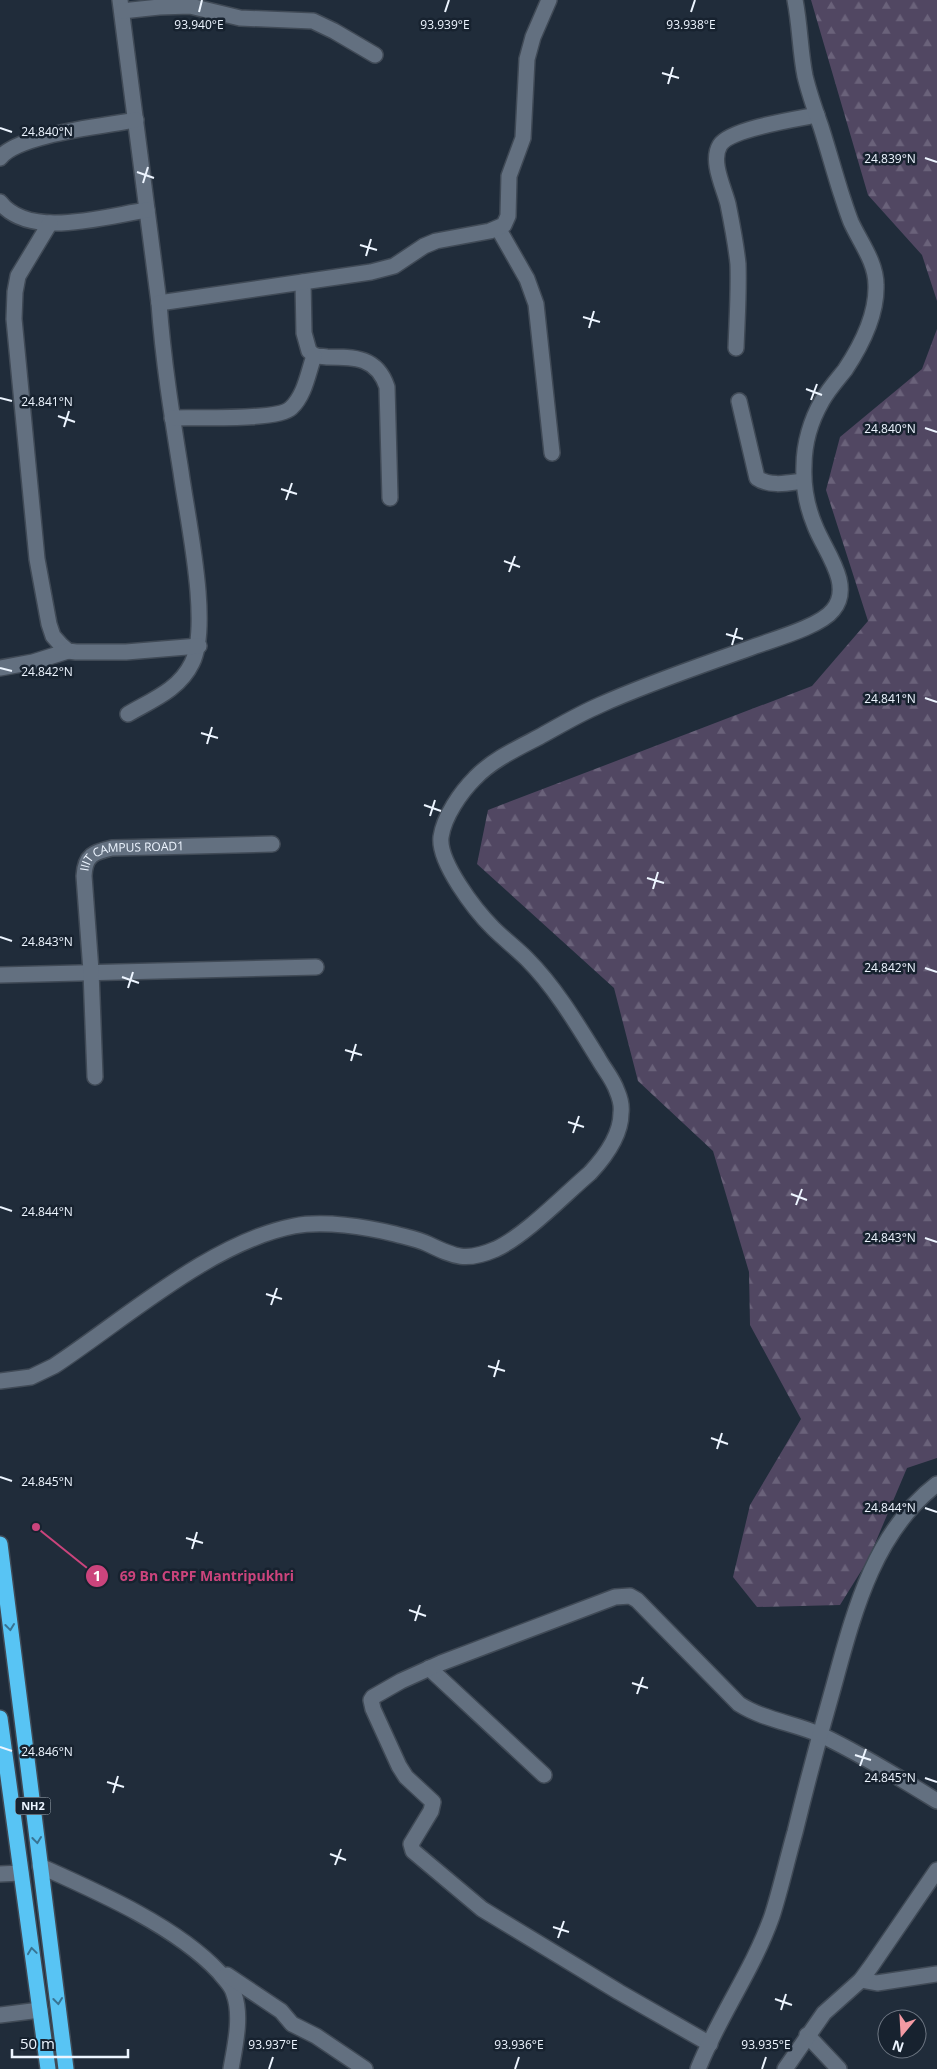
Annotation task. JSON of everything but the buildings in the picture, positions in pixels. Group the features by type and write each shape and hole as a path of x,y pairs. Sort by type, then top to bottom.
{"highway":[{"name":"NH2","path":"0,1544 66,2069"},
{"name":"NH2","path":"0,1718 48,2069"}],"street":[{"path":"159,303 382,270 394,266 424,246 498,228 507,221 510,176 524,138 527,59 533,37 549,0"},
{"path":"0,1381 31,1377 54,1366 180,1278 247,1240 296,1226 329,1225 393,1234 426,1243 454,1256 464,1257 496,1248 520,1234 599,1163 620,1123 621,1106 615,1086 584,1036 542,976 528,959 481,915 461,886 442,850 442,834 449,814 476,776 516,749 596,706 681,672 808,627 836,608 839,598 836,568 813,522 803,481 807,440 823,399 857,349 867,328 874,306 876,286 870,260 851,222 842,197 805,74 795,0"},
{"path":"128,714 166,693 182,680 199,646 201,626 195,567 162,352 159,303 121,6 190,6 240,18 313,21 375,55"},
{"path":"736,348 739,289 738,262 727,201 717,162 720,145 734,134 817,115"},
{"path":"0,158 17,145 39,138 136,120"},
{"path":"0,202 14,216 25,220 50,223 72,222 147,210"},
{"path":"50,223 18,276 15,292 14,320 37,559 53,636 68,651"},
{"path":"498,228 527,279 536,304 552,453"},
{"path":"303,282 304,334 306,346 314,356 366,360 384,376 387,387 390,498"},
{"path":"172,418 270,416 289,410 297,401 306,384 314,356"},
{"path":"739,401 757,478 761,481 774,483 803,481"},
{"path":"0,668 33,662 68,651 102,652 199,646"},
{"name":"IIIT CAMPUS ROAD1","path":"91,972 84,867 88,859 95,852 112,848 272,844"},
{"path":"0,975 316,967"},
{"path":"91,972 95,1077"},
{"path":"698,2069 766,1932 778,1895 820,1735 862,1590 881,1551 899,1522 920,1497 937,1484"},
{"path":"710,2044 619,1992 482,1909 413,1851 411,1844 431,1811 432,1802 406,1777 399,1766 372,1708 372,1700 377,1694 429,1668 615,1597 630,1596 739,1704 756,1713 820,1735 893,1773 937,1801"},
{"path":"429,1668 544,1776"},
{"path":"40,1866 120,1903 161,1928 281,2011 292,2024 316,2036 365,2069"},
{"path":"785,2069 824,2013 861,1980 937,1870"},
{"path":"0,1874 21,1873"},
{"path":"209,1962 230,1985 237,2005 232,2069"},
{"path":"861,1980 877,1982 937,1974"},
{"path":"0,2015 40,2010"},
{"path":"808,2035 839,2069"}],"green space":[{"path":"811,0 937,0 937,301 922,255 868,195"},
{"path":"937,329 937,1458 907,1468 868,1560 840,1605 757,1607 733,1577 750,1505 801,1419 750,1325 749,1272 713,1151 638,1081 614,988 477,864 488,810 812,686 868,621 826,490 840,437 922,369"}],"place":[{"name":"69 Bn CRPF Mantripukhri","path":"36,1527"}]}
